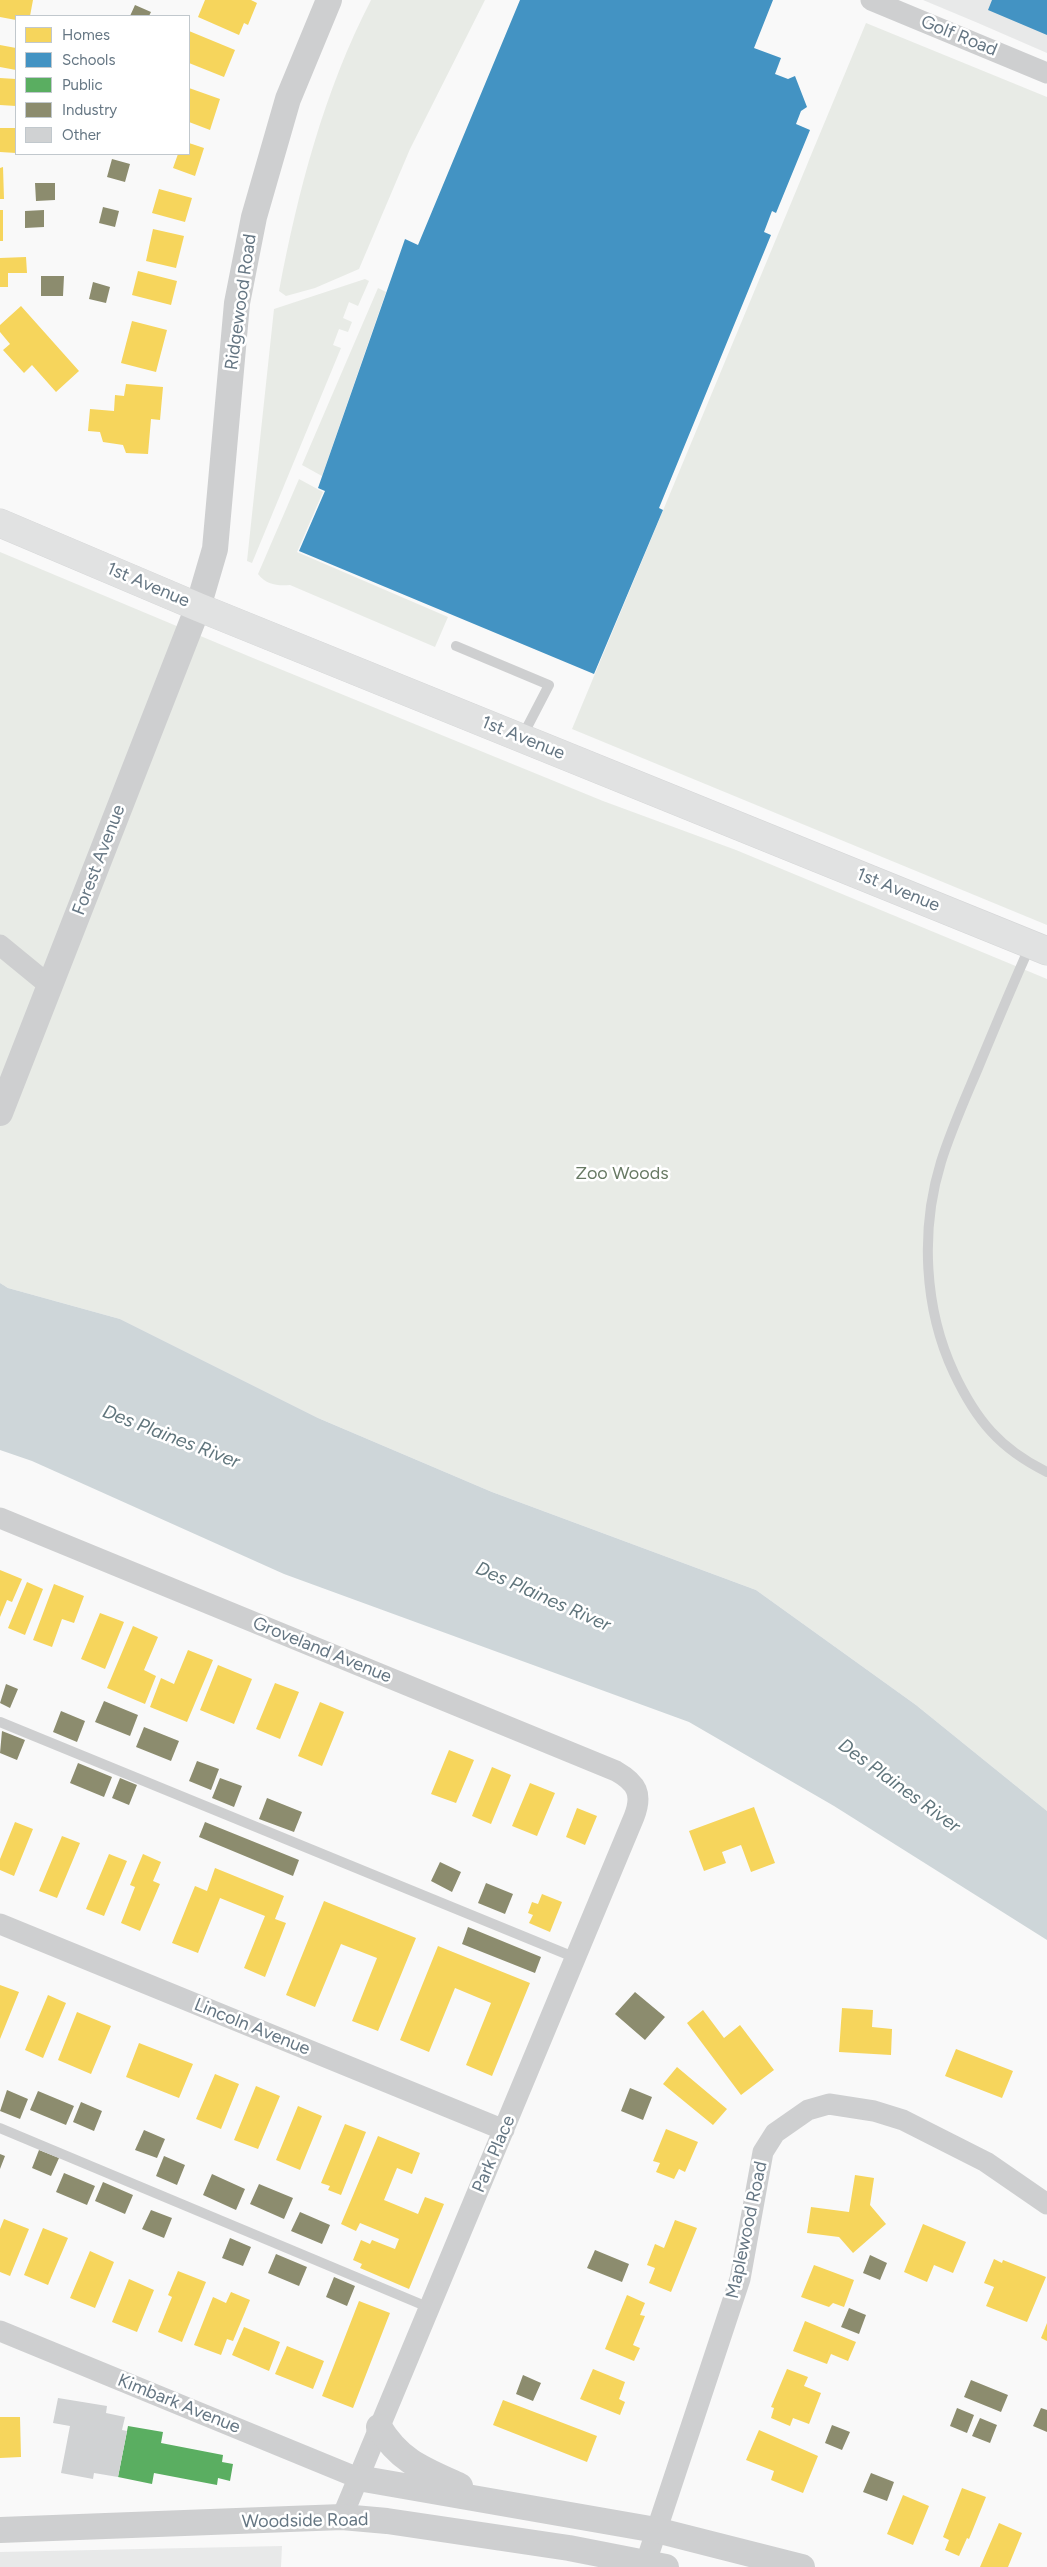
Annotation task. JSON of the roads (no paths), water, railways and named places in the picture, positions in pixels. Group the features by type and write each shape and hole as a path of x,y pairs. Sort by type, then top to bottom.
{"main road":[{"name":"1st Avenue","path":"0,523 198,607 1039,947"}],"street":[{"name":"Golf Road","path":"871,0 1047,73"},
{"name":"Ridgewood Road","path":"198,607 215,549 238,302 254,217 288,99 327,2"},
{"name":"Forest Avenue","path":"0,1113 198,607"},
{"path":"0,945 50,986"},
{"name":"Groveland Avenue","path":"0,1518 616,1771 633,1782 638,1789"},
{"name":"Park Place","path":"342,2518 638,1808 638,1789"},
{"name":"Lincoln Avenue","path":"0,1924 504,2130"},
{"name":"Maplewood Road","path":"656,2565 656,2530 740,2279 763,2152 780,2128 808,2110 829,2104 874,2111 903,2120 986,2162 1047,2204"},
{"name":"Kimbark Avenue","path":"0,2331 358,2478"},
{"path":"379,2428 396,2451 413,2465 495,2501"},
{"path":"358,2478 656,2530 802,2567"},
{"name":"Woodside Road","path":"0,2530 342,2518 406,2524 569,2548 656,2565"}],"lane":[{"path":"456,646 549,685 521,738"},
{"path":"1039,947 954,1126 940,1164 931,1212 928,1260 932,1306 946,1356 966,1398 993,1436 1031,1464 1047,1472"},
{"path":"0,1722 576,1958"},
{"path":"0,2128 430,2308"}],"water":[{"name":"Des Plaines River","path":"0,1283 8,1288 120,1319 318,1418 492,1492 756,1590 916,1705 1047,1811 1047,1940 834,1806 689,1722 284,1574 32,1461 0,1450"}],"park label":[{"name":"Zoo Woods","path":"622,1174"}]}
